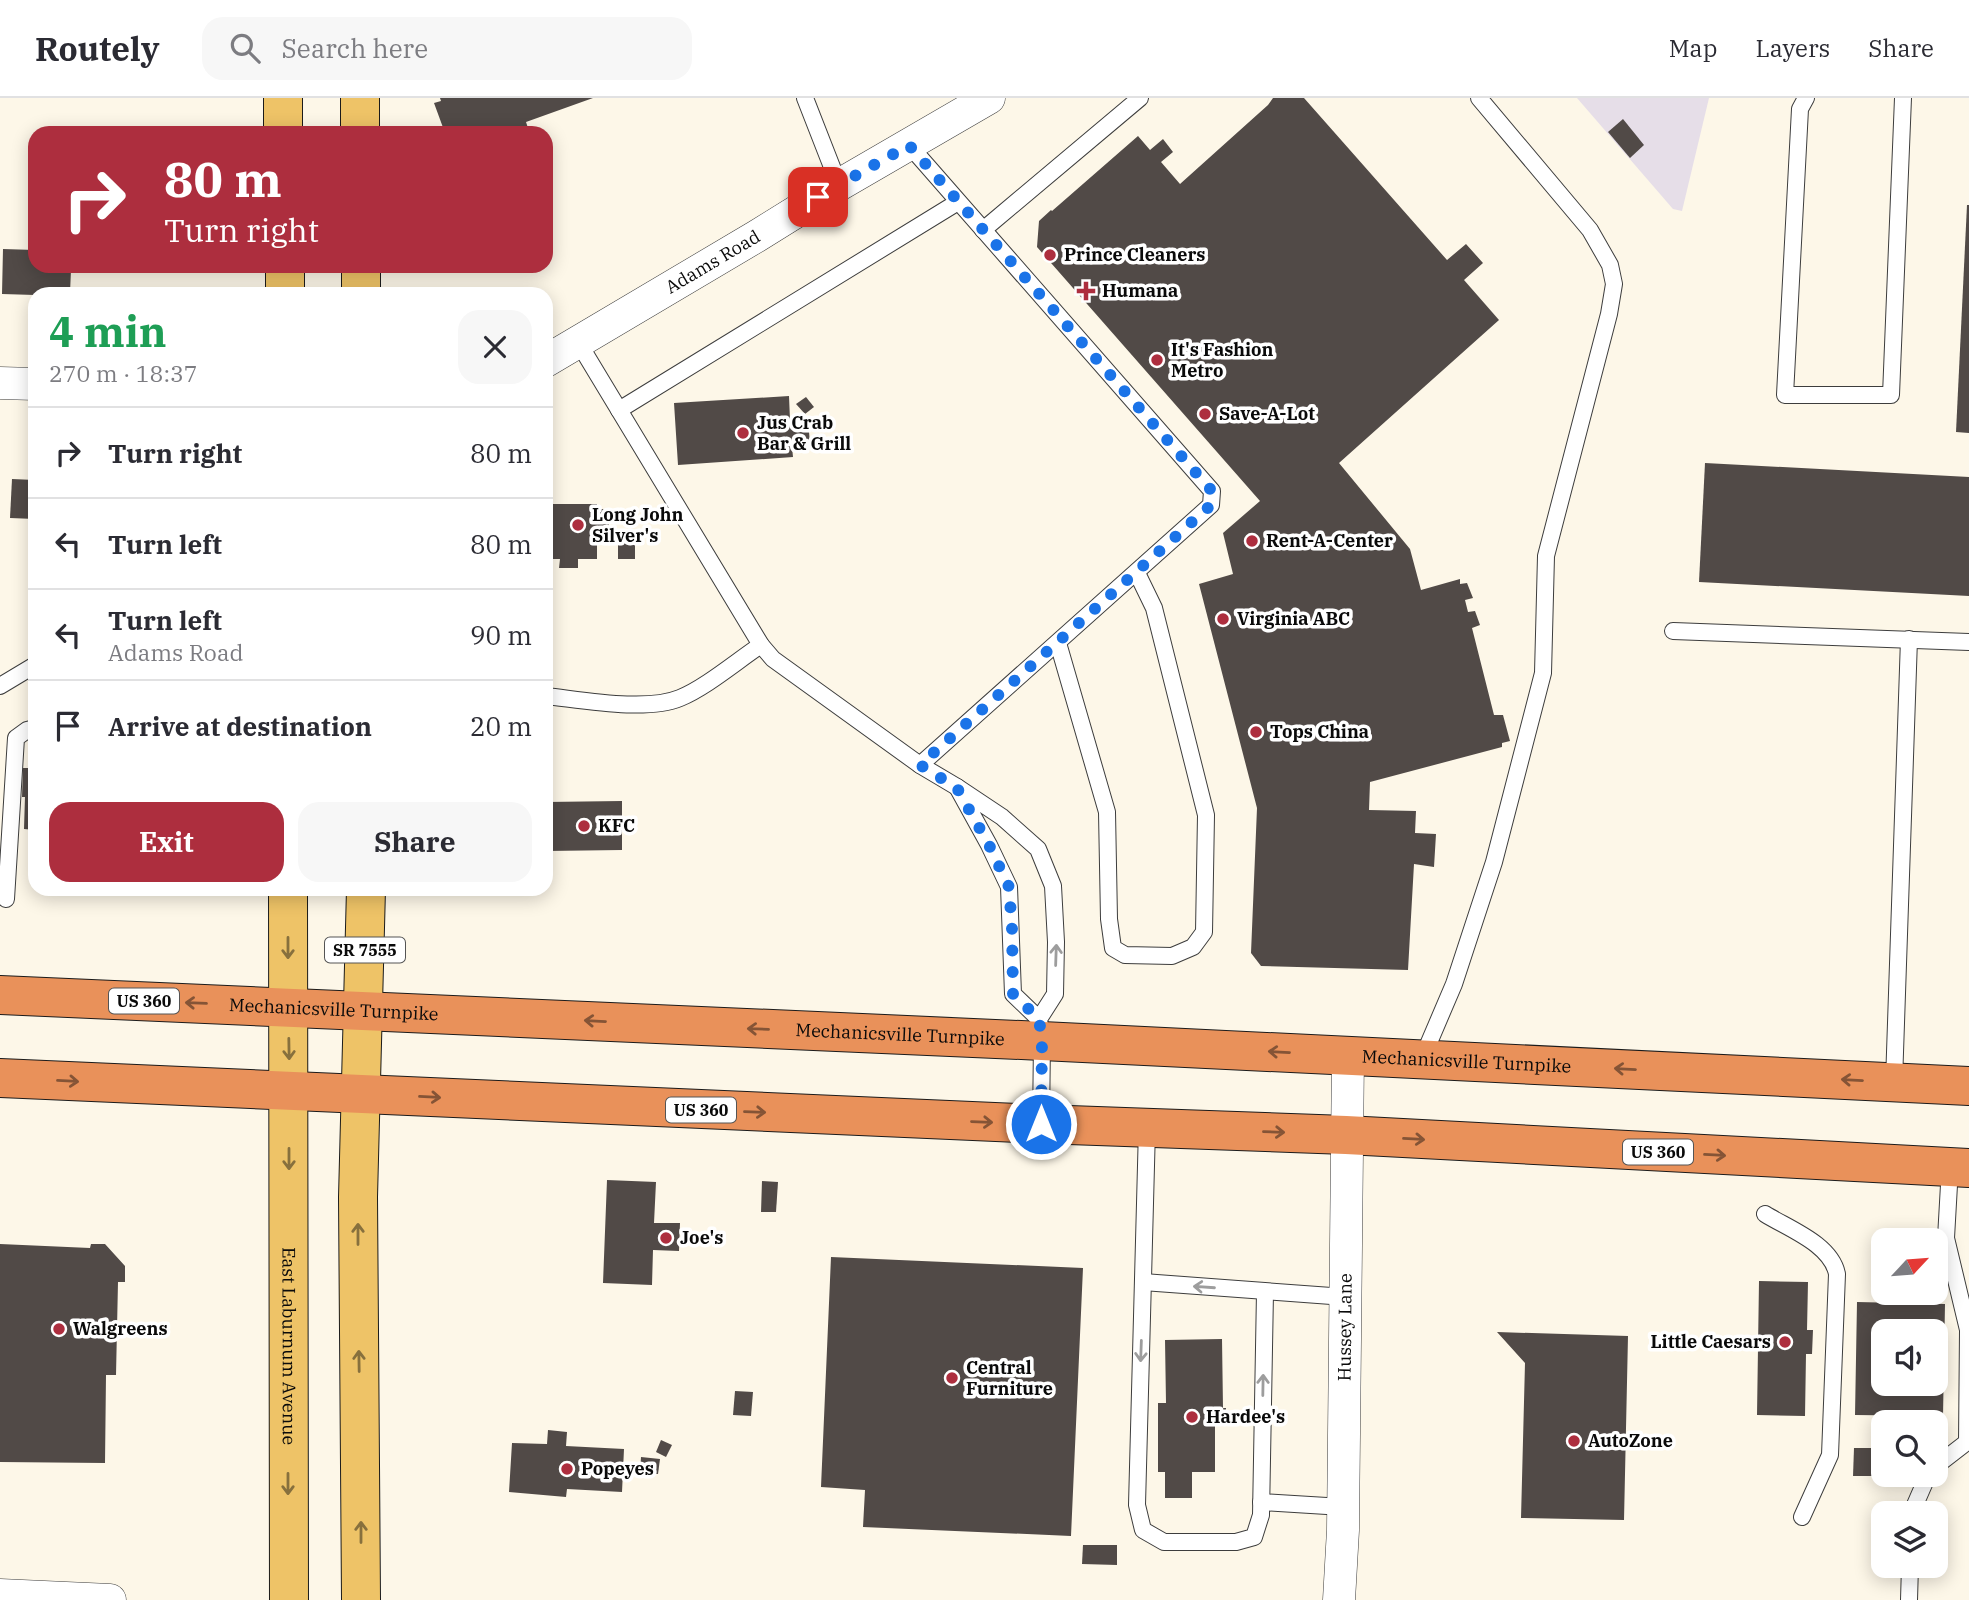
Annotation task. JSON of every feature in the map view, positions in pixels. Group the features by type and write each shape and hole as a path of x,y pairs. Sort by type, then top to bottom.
{"highway":[{"name":"Mechanicsville Turnpike","path":"0,995 364,1011 1041,1030 1348,1055 1969,1086"},
{"name":"US 360","path":"0,1078 1346,1135 1959,1167"}],"main road":[{"path":"283,98 283,126"},
{"path":"360,98 360,126"},
{"path":"288,896 289,1007"},
{"name":"SR 7555","path":"364,1011 366,896"},
{"name":"East Laburnum Avenue","path":"289,1007 289,1600"},
{"path":"361,1600 358,1197 364,1011"}],"street":[{"name":"Adams Road","path":"553,357 989,98"},
{"path":"0,383 28,384"},
{"name":"Hussey Lane","path":"1339,1600 1343,1507 1348,1055"},
{"path":"0,1595 110,1600"}],"lane":[{"path":"805,98 839,185"},
{"path":"983,230 1140,98"},
{"path":"1422,1059 1454,984 1491,874 1543,673 1546,556 1609,314 1614,285 1610,265 1590,230 1479,98"},
{"path":"1806,98 1800,108 1785,395 1891,395 1903,98"},
{"path":"909,145 1212,491 1211,505 920,765"},
{"path":"619,410 958,202"},
{"path":"578,342 761,645 773,659 920,765 1002,817 1038,849 1053,886 1056,942 1055,993 1041,1030 1041,1124"},
{"path":"1058,643 1107,812 1109,919 1113,948 1125,955 1172,956 1193,947 1204,932 1206,815 1154,608 1136,573"},
{"path":"1673,631 1969,642"},
{"path":"1894,1082 1909,639"},
{"path":"553,697 643,705 679,699 761,645"},
{"path":"0,685 28,669"},
{"path":"6,899 16,738 28,730"},
{"path":"957,788 1009,887 1013,994 1041,1030"},
{"path":"1147,1128 1137,1505 1143,1530 1164,1542 1236,1542 1254,1537 1261,1515 1265,1292"},
{"path":"1948,1457 1967,1442 1968,1330 1946,1238 1959,1167"},
{"path":"1765,1214 1826,1251 1837,1274 1830,1455 1802,1517"},
{"path":"1143,1282 1345,1297"},
{"path":"1261,1502 1343,1507"},
{"path":"1909,1600 1910,1578"}],"shaded area":[{"path":"1577,98 1709,98 1682,211 1673,209"}],"building":[{"path":"440,98 593,98 526,122 527,126 442,126 434,103 441,101"},
{"path":"1273,98 1304,98 1447,260 1466,244 1483,263 1464,280 1499,320 1339,463 1410,549 1421,590 1460,579 1460,584 1467,583 1473,598 1465,600 1468,612 1475,611 1480,625 1472,628 1494,715 1503,715 1510,741 1502,743 1502,747 1370,782 1369,810 1416,811 1415,833 1436,834 1434,867 1414,864 1408,970 1261,966 1251,953 1257,808 1199,584 1233,574 1223,533 1260,501 1037,247 1039,221 1138,136 1150,150 1163,139 1173,152 1161,162 1180,184"},
{"path":"1623,119 1644,145 1630,158 1608,132"},
{"path":"1969,205 1969,433 1956,432"},
{"path":"3,249 28,250 28,273 71,273 70,287 28,287 28,295 2,294"},
{"name":"Jus Crab Bar & Grill","path":"789,396 790,420 808,418 810,445 792,447 793,457 678,465 674,403"},
{"path":"806,397 814,407 805,414 796,404"},
{"path":"1705,463 1969,477 1969,596 1699,582"},
{"path":"12,479 28,480 28,519 10,518"},
{"name":"Long John Silver's","path":"553,504 597,504 597,509 609,509 609,541 597,541 597,559 578,559 578,568 559,568 560,559 553,559"},
{"path":"618,541 635,541 635,559 618,559"},
{"path":"23,768 28,768 28,829 24,829"},
{"name":"KFC","path":"622,801 622,850 553,851 553,802"},
{"path":"607,1180 656,1182 654,1223 680,1223 679,1251 653,1250 652,1285 603,1283"},
{"path":"762,1181 778,1182 776,1212 761,1212"},
{"name":"Walgreens","path":"0,1244 90,1248 91,1244 105,1244 125,1266 125,1282 118,1282 116,1375 106,1375 105,1463 0,1462"},
{"name":"Central Furniture","path":"831,1257 1083,1268 1071,1536 863,1527 865,1490 821,1487"},
{"name":"Little Caesars","path":"1759,1281 1808,1282 1807,1330 1813,1330 1812,1354 1806,1354 1805,1416 1757,1415"},
{"path":"1857,1302 1871,1302 1871,1306 1945,1306 1945,1319 1871,1319 1871,1396 1943,1396 1943,1410 1871,1410 1871,1415 1855,1415"},
{"name":"AutoZone","path":"1497,1332 1628,1336 1624,1520 1521,1518 1525,1363"},
{"name":"Hardee's","path":"1222,1339 1223,1408 1226,1408 1226,1426 1215,1426 1215,1472 1192,1472 1192,1498 1165,1498 1165,1472 1158,1472 1158,1403 1166,1403 1165,1340"},
{"path":"735,1391 753,1392 751,1416 733,1415"},
{"name":"Popeyes","path":"548,1430 567,1432 566,1446 624,1449 622,1492 567,1489 566,1497 509,1492 512,1443 547,1444"},
{"path":"661,1440 672,1445 666,1457 656,1452"},
{"path":"1854,1448 1871,1448 1871,1476 1853,1476"},
{"path":"641,1457 660,1459 658,1474 640,1473"},
{"path":"1083,1545 1117,1545 1117,1565 1082,1564"}],"place":[{"name":"Prince Cleaners","path":"1050,255"},
{"name":"Humana","path":"1086,291"},
{"name":"It's Fashion Metro","path":"1157,360"},
{"name":"Save-A-Lot","path":"1205,414"},
{"name":"Jus Crab Bar & Grill","path":"743,433"},
{"name":"Long John Silver's","path":"578,525"},
{"name":"Rent-A-Center","path":"1252,541"},
{"name":"Virginia ABC","path":"1223,619"},
{"name":"Tops China","path":"1256,732"},
{"name":"KFC","path":"584,826"},
{"name":"Joe's","path":"666,1238"},
{"name":"Walgreens","path":"59,1329"},
{"name":"Little Caesars","path":"1785,1342"},
{"name":"Central Furniture","path":"952,1378"},
{"name":"Hardee's","path":"1192,1417"},
{"name":"AutoZone","path":"1574,1441"},
{"name":"Popeyes","path":"567,1469"}],"route":[{"path":"818,197 909,145 1212,491 1211,505 920,765 957,788 1009,887 1013,994 1039,1019 1042,1041 1041,1124"}]}
